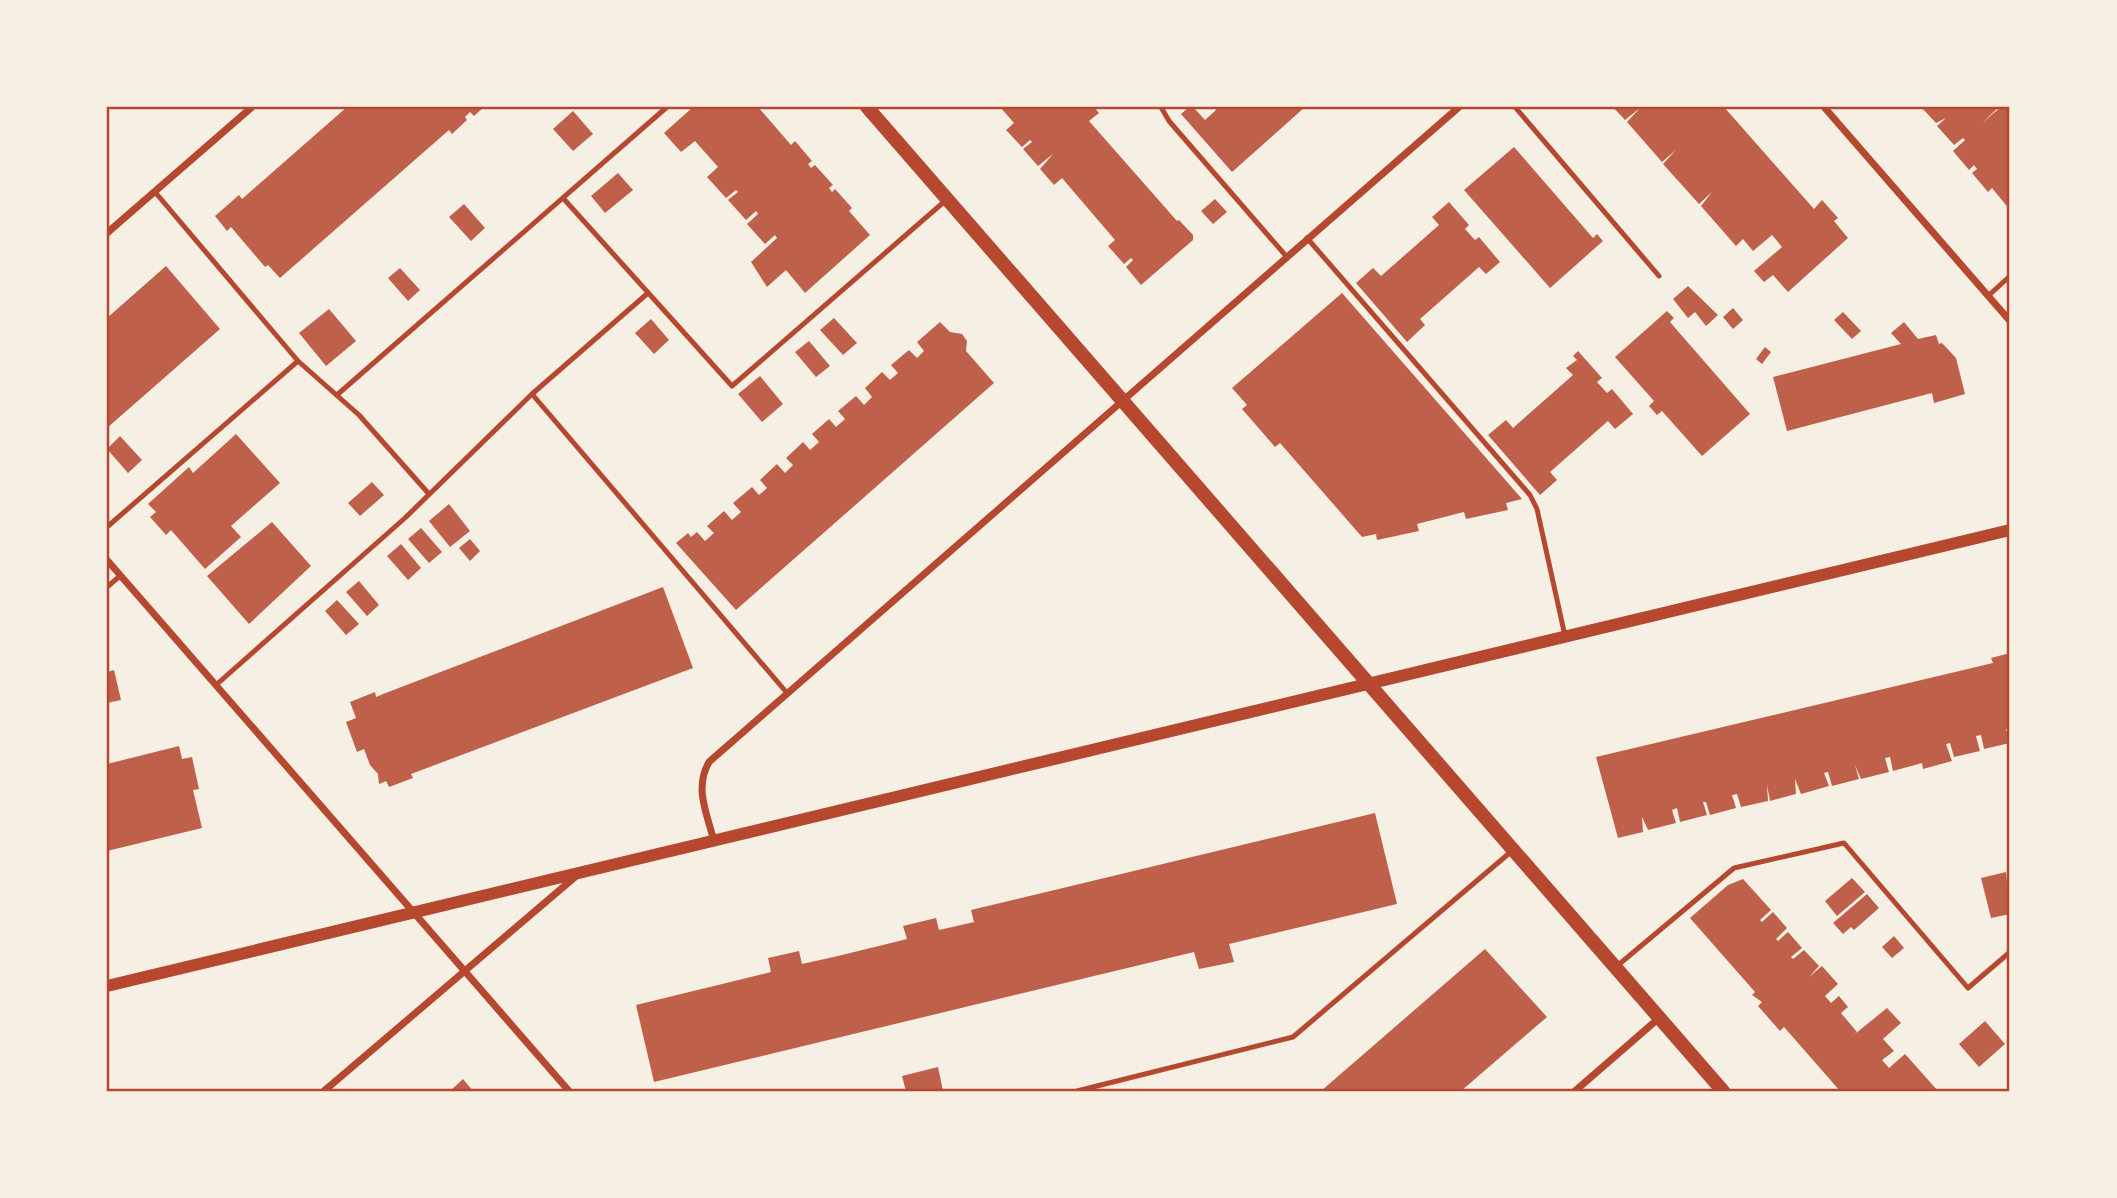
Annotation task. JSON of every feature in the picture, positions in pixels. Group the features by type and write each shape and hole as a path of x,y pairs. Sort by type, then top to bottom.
{"main road":[{"path":"867,107 1723,1091"}],"street":[{"path":"107,233 252,107"},
{"path":"714,841 701,794 703,772 716,754 1459,107"},
{"path":"1824,107 2010,321"},
{"path":"107,986 2010,530"},
{"path":"107,560 569,1091"},
{"path":"324,1091 578,874"},
{"path":"1575,1091 1659,1017"}],"lane":[{"path":"338,394 667,107"},
{"path":"1161,107 1169,121 1286,256"},
{"path":"1515,107 1658,276"},
{"path":"155,192 298,361 338,394 429,494"},
{"path":"564,198 732,386 947,199"},
{"path":"1307,238 1530,495 1537,509 1565,636"},
{"path":"1988,296 2010,276"},
{"path":"216,685 405,518 532,394 648,293"},
{"path":"107,527 298,361"},
{"path":"532,394 787,692"},
{"path":"107,587 120,576"},
{"path":"1615,968 1734,868 1844,843 1968,988 2010,952"},
{"path":"1077,1091 1293,1037 1513,850"}],"building":[{"path":"347,107 484,107 474,116 470,112 465,117 467,120 452,134 449,130 280,278 268,265 265,267 231,227 227,231 215,216 239,195 242,199"},
{"path":"693,107 758,107 791,145 795,141 812,161 808,164 811,168 815,165 833,185 829,188 832,192 835,189 852,208 849,211 870,235 805,293 786,270 767,287 751,262 777,238 775,235 765,244 747,224 758,214 756,211 746,220 728,200 738,192 736,190 726,198 707,177 718,167 695,141 681,152 664,133"},
{"path":"1000,107 1094,107 1099,113 1089,121 1177,221 1193,235 1193,240 1141,285 1126,267 1133,260 1131,258 1124,264 1108,246 1115,240 1062,178 1054,185 1040,169 1053,154 1038,166 1023,149 1032,142 1030,140 1022,147 1006,130 1014,123"},
{"path":"1193,107 1205,120 1216,110 1214,107 1305,107 1232,172 1181,114"},
{"path":"1613,107 1724,107 1814,209 1822,200 1838,218 1834,221 1848,238 1788,292 1773,275 1764,282 1754,271 1782,247 1772,235 1753,251 1743,239 1736,246 1701,206 1712,192 1699,204 1663,164 1676,150 1662,162 1627,122 1640,108 1625,120"},
{"path":"1921,107 1999,107 1982,123 2001,107 2010,107 2010,210 1992,188 1988,192 1972,173 1977,169 1974,165 1969,170 1953,151 1965,140 1963,138 1954,145 1937,126 1946,118 1936,123"},
{"path":"573,111 593,134 573,151 553,129"},
{"path":"1514,147 1593,238 1597,234 1603,241 1550,288 1464,190"},
{"path":"618,173 633,190 605,213 591,196"},
{"path":"1215,199 1227,212 1213,224 1201,211"},
{"path":"1449,202 1469,225 1465,229 1475,240 1479,237 1500,262 1486,274 1479,267 1420,319 1425,325 1407,342 1356,283 1373,268 1381,276 1439,225 1432,217"},
{"path":"464,204 485,228 471,241 449,217"},
{"path":"166,266 220,329 107,428 107,318"},
{"path":"400,268 420,290 408,301 388,278"},
{"path":"1688,286 1718,315 1706,326 1695,312 1688,318 1673,299"},
{"path":"1342,293 1522,499 1506,503 1508,510 1466,519 1464,512 1417,524 1419,531 1377,540 1376,534 1362,537 1280,443 1275,447 1242,409 1247,405 1232,388"},
{"path":"1733,308 1743,320 1733,329 1723,317"},
{"path":"329,309 356,341 326,366 299,333"},
{"path":"1667,311 1674,318 1670,322 1750,414 1702,456 1662,411 1657,415 1649,406 1654,401 1615,357"},
{"path":"1843,312 1861,331 1852,339 1834,320"},
{"path":"834,318 857,343 843,355 820,330"},
{"path":"651,319 669,340 654,354 635,333"},
{"path":"940,322 950,332 962,334 967,341 966,351 994,383 736,610 676,543 688,533 691,537 697,532 705,541 714,533 707,526 724,511 732,520 741,512 733,503 752,487 759,495 767,488 760,480 777,464 785,473 793,465 786,458 803,442 810,450 819,442 812,434 829,419 836,427 845,419 838,411 856,396 864,405 872,397 865,388 882,372 890,380 898,373 891,365 909,350 917,358 924,351 917,342"},
{"path":"1904,322 1918,339 1936,335 1939,344 1942,343 1956,358 1965,394 1934,403 1932,393 1787,431 1773,377 1901,344 1891,333"},
{"path":"809,341 830,366 816,377 795,352"},
{"path":"1765,347 1771,352 1762,364 1756,359"},
{"path":"1578,351 1602,378 1597,382 1607,393 1612,389 1633,414 1615,429 1608,421 1550,472 1557,480 1540,495 1488,435 1506,420 1513,428 1573,375 1566,368 1577,360 1573,356"},
{"path":"760,376 783,404 762,422 738,394"},
{"path":"236,434 280,483 231,526 241,537 205,569 171,530 166,535 150,517 156,512 148,504 189,467 193,473"},
{"path":"120,436 142,460 128,473 107,449"},
{"path":"372,482 384,495 360,516 348,503"},
{"path":"449,504 470,531 450,547 429,521"},
{"path":"272,522 311,566 249,624 207,576"},
{"path":"421,528 442,552 429,563 408,539"},
{"path":"470,539 480,551 470,561 459,548"},
{"path":"401,544 421,568 408,580 387,556"},
{"path":"359,581 379,605 367,616 346,592"},
{"path":"663,587 693,668 411,774 413,778 389,787 386,781 379,784 378,774 370,765 364,749 357,752 346,722 356,718 350,702 375,692 376,697"},
{"path":"337,600 359,624 346,635 325,611"},
{"path":"2010,653 2010,728 2006,729 2010,743 1984,749 1981,735 1976,736 1980,751 1954,757 1950,743 1946,744 1952,761 1923,769 1922,763 1893,771 1890,757 1885,758 1889,772 1861,779 1855,765 1859,779 1832,786 1828,772 1824,773 1829,786 1801,794 1795,779 1796,794 1770,801 1767,785 1768,801 1741,807 1737,794 1732,795 1736,808 1710,815 1706,802 1703,802 1707,815 1680,822 1677,808 1672,810 1676,823 1648,830 1642,817 1643,832 1618,838 1596,757 1993,663 1991,658"},
{"path":"114,670 121,700 107,703 107,672"},
{"path":"179,746 182,759 192,757 199,789 193,790 202,828 107,851 107,764"},
{"path":"1375,813 1397,904 1229,944 1234,962 1199,969 1194,952 654,1082 636,1005 771,972 768,958 799,951 802,964 838,956 907,939 903,926 936,918 939,930 974,922 971,910"},
{"path":"2006,872 2010,914 1991,918 1981,878"},
{"path":"1852,878 1865,892 1837,916 1825,901"},
{"path":"1743,879 1771,910 1760,920 1762,922 1773,912 1787,928 1776,939 1778,941 1788,932 1802,948 1791,957 1793,959 1804,950 1819,966 1809,977 1822,966 1838,984 1825,996 1831,1003 1839,996 1848,1007 1841,1013 1857,1032 1850,1038 1887,1008 1901,1023 1883,1039 1894,1051 1882,1060 1889,1068 1905,1054 1938,1091 1840,1091 1784,1027 1780,1031 1758,1006 1762,1002 1752,995 1755,992 1690,918 1728,885"},
{"path":"1867,894 1879,908 1854,930 1851,927 1843,934 1833,923"},
{"path":"1894,936 1904,948 1892,958 1882,947"},
{"path":"1485,949 1547,1017 1461,1091 1321,1091"},
{"path":"1985,1021 2005,1044 1979,1067 1959,1044"},
{"path":"938,1067 943,1091 906,1091 902,1076"},
{"path":"463,1079 473,1091 450,1091"}]}
